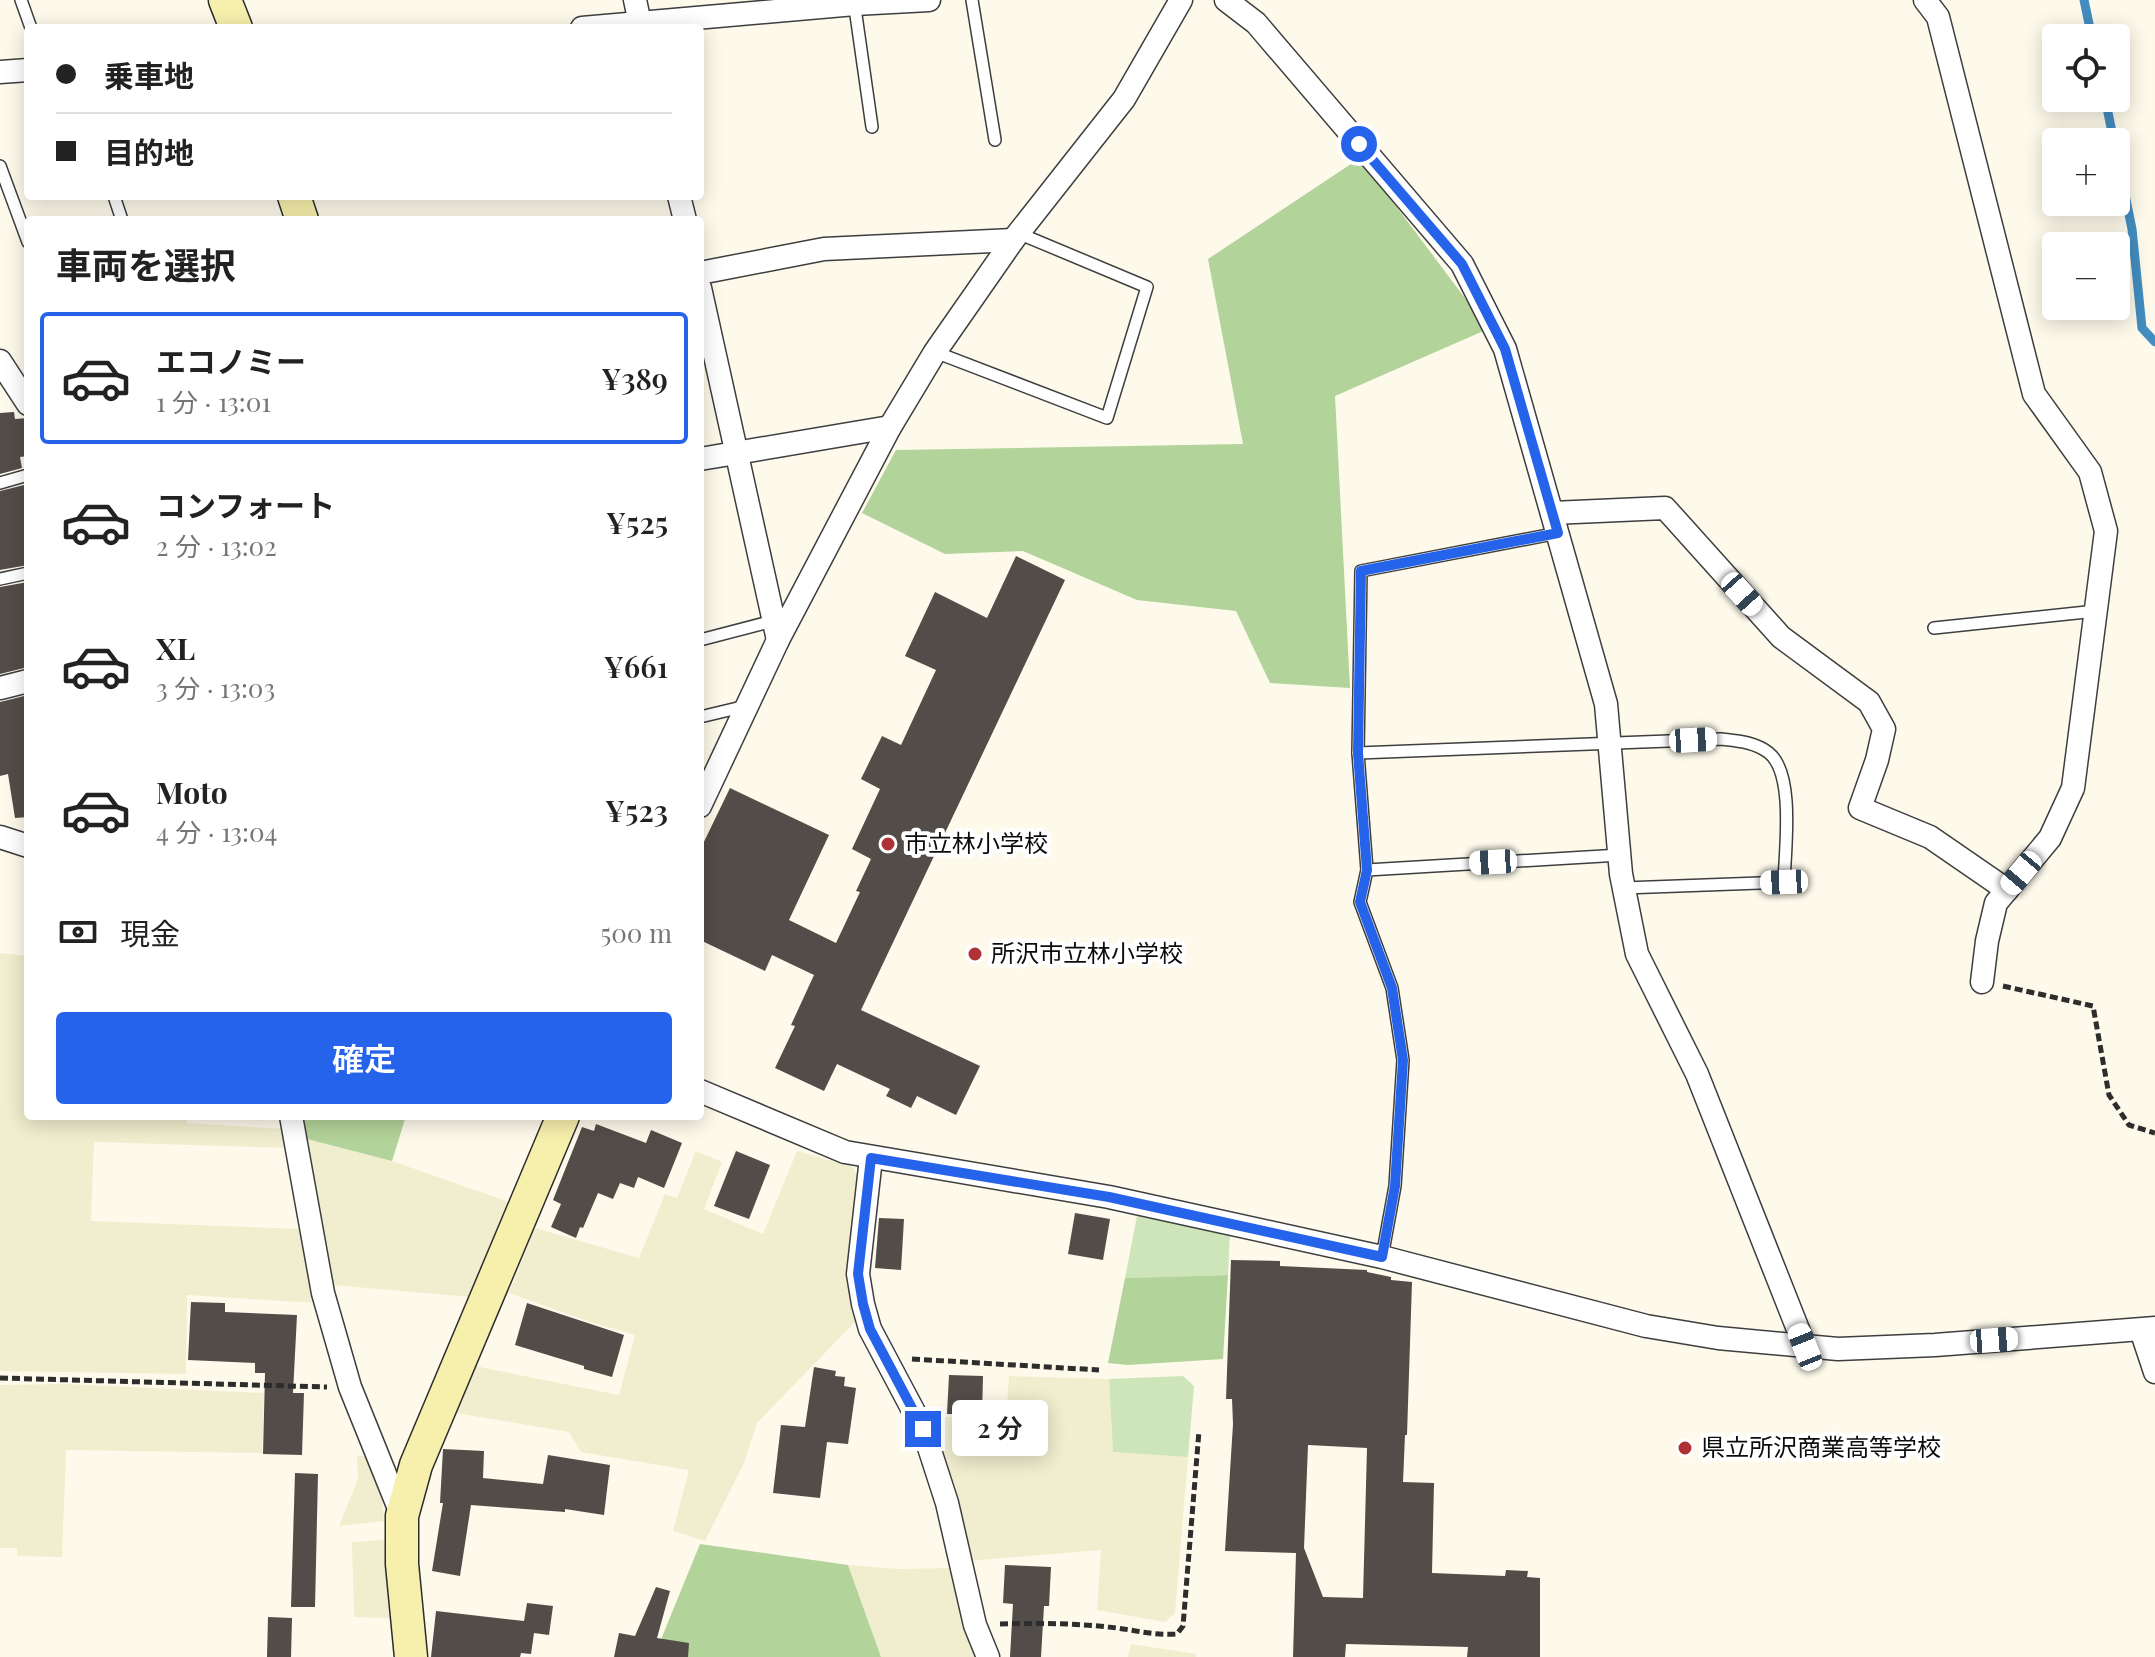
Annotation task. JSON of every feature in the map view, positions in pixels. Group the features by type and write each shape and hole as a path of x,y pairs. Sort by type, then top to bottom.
{"street":[{"path":"225,0 234,24"},
{"path":"603,24 639,17 929,0"},
{"path":"704,798 749,705 776,630 890,427 935,352 1015,236 1124,99 1181,0"},
{"path":"1226,0 1256,23 1462,264 1505,349 1606,704 1624,888 1637,954 1697,1074 1805,1347"},
{"path":"1925,0 1938,17 2034,394 2090,472 2106,531 2073,788 2050,838 1996,903 1982,982"},
{"path":"0,72 24,70"},
{"path":"704,272 824,249 1015,236"},
{"path":"704,306 776,630"},
{"path":"0,361 21,380"},
{"path":"704,458 890,427"},
{"path":"1555,523 1665,508 1781,637 1869,702 1884,729 1860,808 1930,837 2007,890"},
{"path":"0,688 24,682"},
{"path":"2,834 24,844"},
{"path":"704,1093 845,1152 1109,1197 1382,1257 1646,1326 1718,1338 1838,1349 2148,1329 2155,1372"},
{"path":"292,1120 323,1293 350,1387 402,1516"},
{"path":"411,1657 402,1564 402,1516 416,1465 561,1120"},
{"path":"871,1158 858,1274 870,1329 923,1429 947,1503 975,1625 988,1657"}],"lane":[{"path":"21,0 30,24"},
{"path":"972,0 995,140"},
{"path":"854,2 872,127"},
{"path":"0,166 24,231"},
{"path":"935,352 1107,418 1147,287 1015,236"},
{"path":"0,483 24,476"},
{"path":"1382,1257 1395,1186 1403,1060 1392,988 1360,902 1367,870 1358,753 1361,571 1555,523"},
{"path":"0,579 24,574"},
{"path":"1934,628 2096,611"},
{"path":"704,639 776,630"},
{"path":"704,716 749,705"},
{"path":"1358,753 1721,739 1752,743 1769,753 1780,765 1785,789 1784,882 1624,888"},
{"path":"1367,870 1620,855"}],"path":[{"path":"1982,982 2093,1006 2109,1095 2129,1125 2155,1133"},
{"path":"887,1357 1099,1370"},
{"path":"0,1378 350,1387"},
{"path":"975,1625 1050,1623 1177,1634 1183,1626 1199,1431"}],"shaded area":[{"path":"0,953 24,956 24,1120 187,1120 187,1123 285,1129 288,1148 94,1142 91,1221 303,1229 316,1303 187,1295 186,1374 0,1371"},
{"path":"307,1139 392,1161 509,1202 470,1297 333,1285"},
{"path":"696,1151 722,1162 704,1209 763,1234 797,1151 853,1167 860,1181 852,1271 856,1321 757,1423 744,1463 705,1541 673,1531 689,1470 581,1452 569,1432 456,1413 475,1366 619,1395 635,1335 509,1293 535,1228 639,1258 665,1194 677,1198"},
{"path":"1009,1376 1109,1379 1113,1452 1188,1457 1175,1613 1165,1622 1097,1610 1101,1550 968,1561 943,1454 926,1416 1006,1419"},
{"path":"67,1384 264,1393 262,1453 66,1450 62,1557 17,1556 17,1548 0,1548 0,1385"},
{"path":"357,1456 365,1456 382,1499 384,1521 339,1526 358,1479"},
{"path":"385,1540 390,1618 354,1617 352,1542"},
{"path":"848,1565 898,1569 953,1568 978,1657 881,1657"},
{"path":"1131,1644 1196,1654 1196,1657 1128,1657"}],"green space":[{"path":"1360,158 1488,329 1335,396 1350,688 1270,683 1236,611 1137,600 1023,551 945,554 862,513 896,450 1243,444 1208,259"},
{"path":"304,1120 405,1120 392,1161 307,1139"},
{"path":"1137,1216 1230,1233 1228,1275 1125,1278"},
{"path":"1228,1275 1223,1359 1128,1365 1108,1363 1125,1278"},
{"path":"1183,1376 1194,1386 1188,1457 1113,1452 1109,1379"},
{"path":"700,1544 848,1565 881,1657 658,1657 662,1637"}],"building":[{"path":"14,412 15,419 24,418 24,456 20,457 22,468 0,474 0,413"},
{"path":"24,485 24,566 0,570 0,491"},
{"path":"1016,556 1065,580 861,1010 980,1066 956,1115 917,1096 911,1108 886,1096 890,1089 837,1064 824,1091 775,1068 814,975 772,955 765,971 704,942 704,842 730,788 829,835 789,920 836,943 860,892 856,891 871,859 852,849 880,789 861,779 882,736 901,745 936,670 905,656 935,592 987,618"},
{"path":"24,583 24,668 0,674 0,587"},
{"path":"24,696 24,817 15,818 8,774 0,776 0,702"},
{"path":"596,1124 646,1143 651,1130 682,1143 664,1188 638,1177 634,1188 620,1183 613,1199 598,1193 576,1238 551,1227 561,1204 553,1200 582,1127 594,1131"},
{"path":"736,1151 770,1165 749,1219 714,1206"},
{"path":"1075,1213 1110,1219 1103,1260 1068,1254"},
{"path":"879,1218 904,1219 901,1270 875,1268"},
{"path":"1231,1260 1280,1261 1280,1266 1367,1270 1391,1277 1391,1280 1412,1282 1403,1482 1434,1483 1432,1573 1505,1576 1506,1570 1528,1571 1527,1577 1540,1578 1540,1657 1467,1657 1468,1647 1346,1644 1345,1657 1293,1657 1296,1553 1225,1551 1233,1424 1232,1399 1226,1399","holes":["1308,1445 1367,1448 1363,1598 1323,1597 1304,1548"]},
{"path":"191,1302 225,1303 225,1312 297,1315 293,1393 304,1393 302,1455 263,1454 265,1373 255,1373 255,1363 188,1360"},
{"path":"527,1303 624,1335 612,1377 515,1345"},
{"path":"814,1367 836,1371 835,1376 845,1377 844,1386 856,1388 848,1444 827,1442 820,1498 773,1493 781,1425 805,1427"},
{"path":"949,1375 983,1376 982,1415 947,1414"},
{"path":"443,1449 484,1451 483,1478 543,1484 548,1455 610,1465 604,1515 565,1509 565,1512 471,1505 460,1576 432,1571 443,1503 440,1503"},
{"path":"295,1473 318,1474 315,1607 291,1607"},
{"path":"1005,1565 1051,1567 1049,1606 1044,1606 1041,1657 1010,1657 1013,1604 1003,1603"},
{"path":"656,1587 670,1591 657,1638 689,1643 688,1657 614,1657 619,1633 635,1636"},
{"path":"527,1603 553,1606 549,1635 534,1633 531,1654 521,1653 520,1657 431,1657 436,1611 524,1621"},
{"path":"268,1617 292,1618 291,1657 267,1657"}],"waterway":[{"path":"2084,0 2089,24"},
{"path":"2108,112 2111,128"},
{"path":"2129,216 2142,328 2155,342"}],"place":[{"name":"市立林小学校","path":"888,844"},
{"name":"所沢市立林小学校","path":"975,954"},
{"name":"県立所沢商業高等学校","path":"1685,1448"}],"route":[{"path":"923,1429 870,1329 863,1304 858,1274 871,1158 1109,1197 1382,1257 1395,1186 1403,1060 1392,988 1360,902 1367,870 1358,753 1361,571 1558,533 1505,349 1462,264 1359,144"}]}
